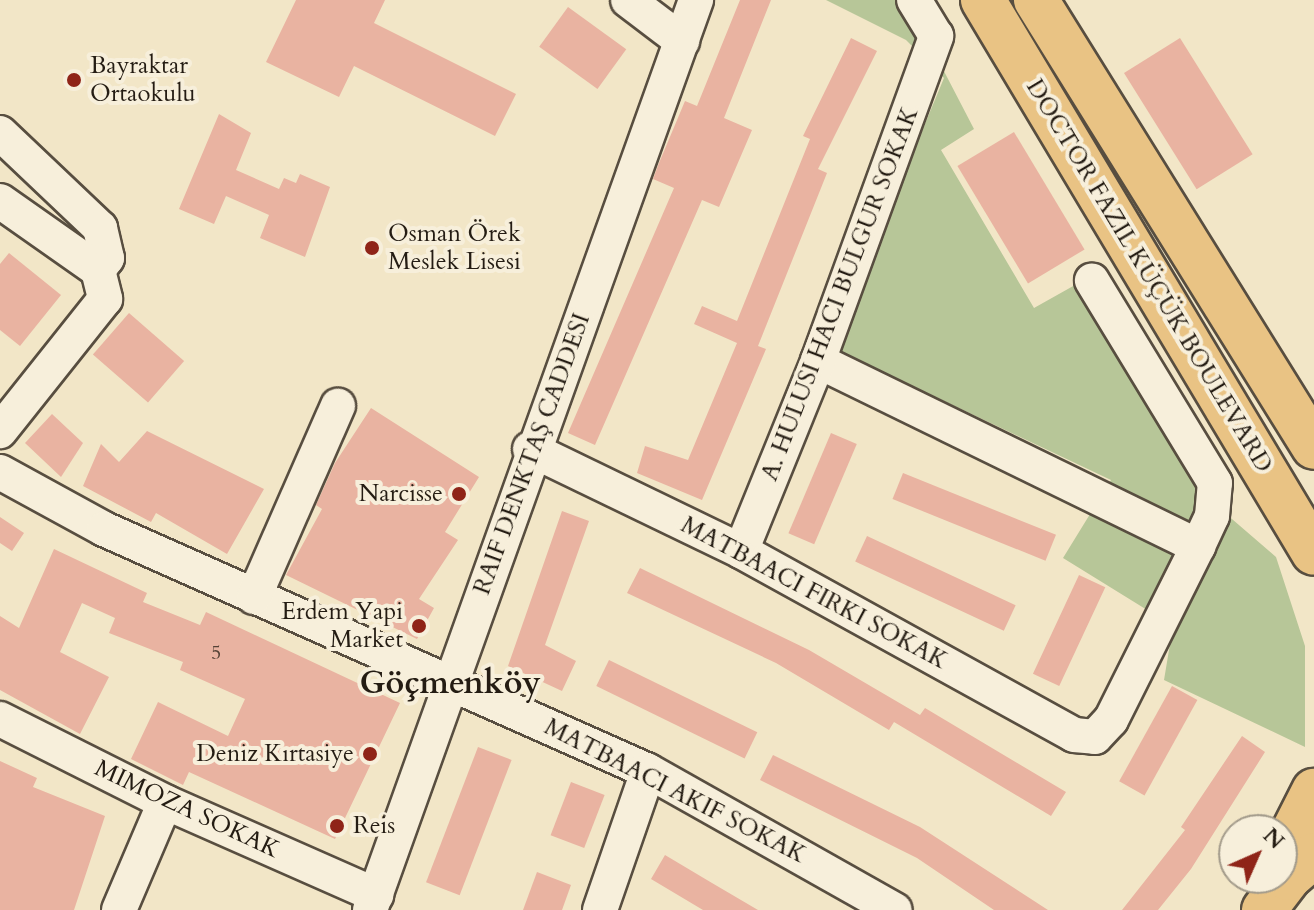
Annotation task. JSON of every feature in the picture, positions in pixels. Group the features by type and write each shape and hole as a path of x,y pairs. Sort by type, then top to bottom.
{"main road":[{"path":"983,0 1314,553"},
{"path":"1036,0 1251,352 1314,447"},
{"path":"1251,352 1314,424"},
{"path":"1298,840 1314,791"},
{"path":"1253,910 1267,894"}],"street":[{"path":"628,0 682,41"},
{"name":"RAIF DENKTAŞ CADDESI","path":"373,902 530,449 696,0"},
{"path":"741,551 818,361 936,36 914,0"},
{"path":"0,133 100,228 107,258 98,270"},
{"path":"0,201 98,270 105,299 98,312 0,431"},
{"path":"530,449 741,551 1074,735 1095,737 1111,720 1198,546 1212,516 1215,483 1092,281"},
{"path":"818,361 1198,546"},
{"path":"254,597 338,406"},
{"path":"0,472 104,529 254,597 452,679 648,771 895,910"},
{"name":"MIMOZA SOKAK","path":"0,719 373,902"},
{"path":"600,910 648,771"},
{"path":"119,910 165,802"}],"green space":[{"path":"826,0 907,0 974,129 941,150 1034,308 1075,285 1196,488 1276,557 1305,646 1305,747 1164,680 1173,626 1063,558 1111,480 832,348 944,78 906,40"}],"building":[{"path":"296,0 385,0 374,23 516,94 495,136 354,66 339,97 266,62"},
{"path":"740,0 771,0 724,118 752,130 719,207 702,200 595,445 568,433 674,188 653,179 659,163 685,101 697,106"},
{"path":"568,7 626,49 597,89 539,47"},
{"path":"851,38 877,51 818,169 827,173 758,346 766,349 702,500 637,473 645,446 688,460 737,343 694,324 702,306 737,321 810,139 803,136"},
{"path":"1180,38 1253,154 1197,189 1124,73"},
{"path":"219,114 251,133 236,170 279,189 284,178 296,183 300,174 330,187 305,257 260,238 269,215 226,196 214,224 179,209"},
{"path":"1014,132 1085,249 1028,283 957,166"},
{"path":"9,253 61,295 20,346 0,330 0,264"},
{"path":"129,313 184,361 148,402 93,355"},
{"path":"371,408 479,477 445,532 458,540 419,599 434,608 417,639 286,575 322,509 316,505 335,463"},
{"path":"52,414 83,443 61,477 25,443"},
{"path":"147,431 264,489 227,554 156,513 151,522 83,486 101,444 119,462"},
{"path":"831,433 857,444 814,544 788,533"},
{"path":"903,473 1056,535 1045,561 893,499"},
{"path":"562,511 589,521 545,645 576,661 562,691 508,666"},
{"path":"0,517 24,533 12,551 0,543"},
{"path":"867,536 1016,605 1004,631 855,561"},
{"path":"54,549 147,593 143,602 200,625 206,612 400,703 335,839 189,772 183,785 131,759 158,702 228,736 245,699 180,670 183,662 109,633 115,618 82,603 60,652 109,677 80,734 0,690 0,616 19,628"},
{"path":"640,568 809,650 920,715 925,708 1066,792 1051,816 894,722 889,730 776,663 627,593"},
{"path":"1079,575 1105,587 1059,686 1033,674"},
{"path":"609,660 757,732 745,758 596,686"},
{"path":"1172,686 1197,700 1145,795 1119,781"},
{"path":"1242,736 1265,752 1226,814 1218,814 1218,826 1191,869 1158,910 1122,910 1185,830 1181,827"},
{"path":"478,747 512,760 460,895 426,882"},
{"path":"773,755 920,827 1048,910 994,910 917,858 760,780"},
{"path":"0,761 37,778 33,787 105,816 74,910 0,910"},
{"path":"571,782 605,795 584,848 551,835"},
{"path":"665,855 758,910 703,910 651,879"},
{"path":"537,872 571,885 562,910 523,910"}],"place":[{"name":"Bayraktar Ortaokulu","path":"74,80"},
{"name":"Osman Örek Meslek Lisesi","path":"372,248"},
{"name":"Narcisse","path":"459,494"},
{"name":"Erdem Yapi Market","path":"419,626"},
{"name":"Deniz Kırtasiye","path":"370,754"},
{"name":"Reis","path":"337,826"}],"district":[{"name":"Göçmenköy","path":"450,683"}]}
